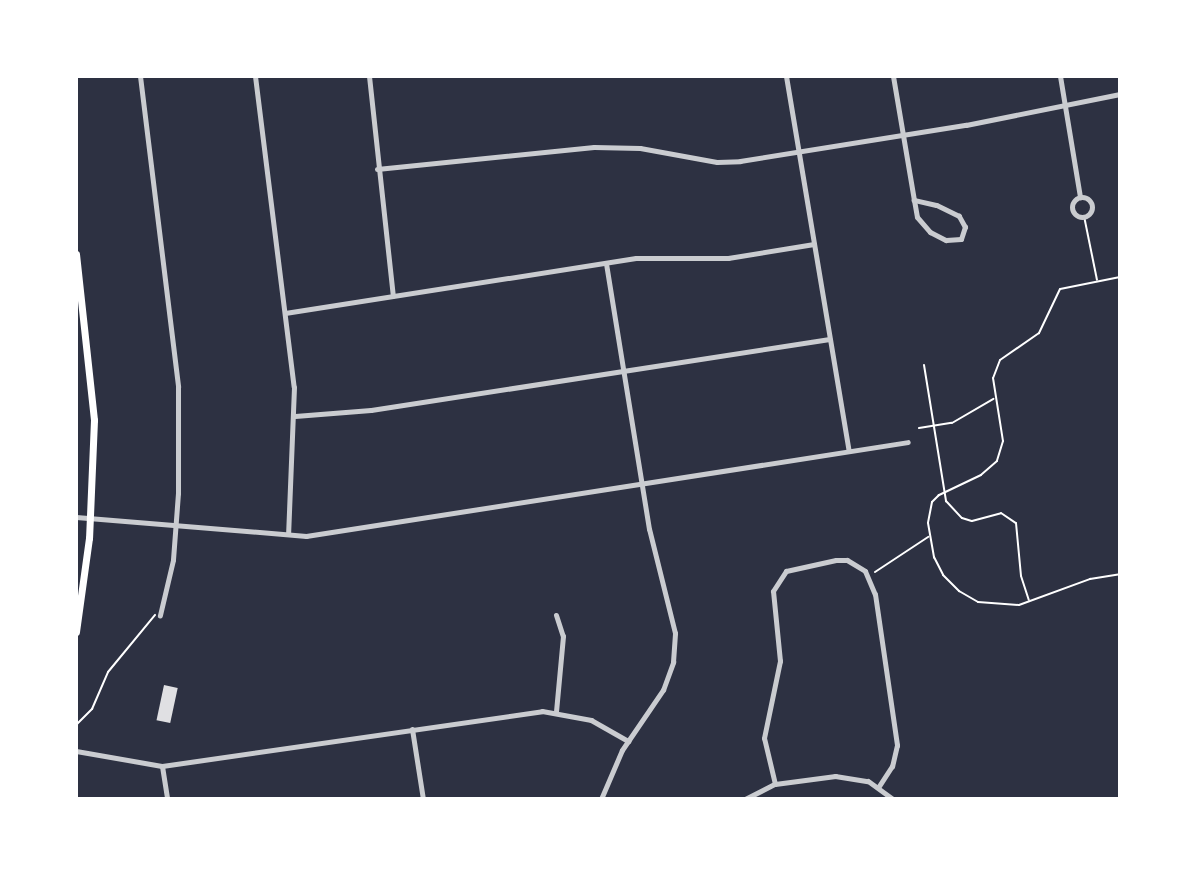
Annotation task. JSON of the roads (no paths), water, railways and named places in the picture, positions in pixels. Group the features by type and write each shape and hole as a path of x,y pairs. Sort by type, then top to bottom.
{"main road":[{"path":"76,254 94,420 90,518 76,632"}],"street":[{"path":"140,76 178,387 175,526 168,592 160,615"},
{"path":"255,76 295,416 288,534"},
{"path":"369,76 393,296"},
{"path":"786,76 849,451"},
{"path":"893,76 914,200 923,228 946,240 961,239 965,227 959,216 936,205 914,200"},
{"path":"1060,76 1080,197 1091,204 1084,216 1076,214 1072,206 1080,197"},
{"path":"377,169 594,147 640,148 717,162 1006,118 1065,103 1120,94"},
{"path":"285,313 646,258 728,258 814,244"},
{"path":"601,799 614,765 663,690 675,649 673,617 653,550 641,484 606,264"},
{"path":"295,416 371,410 830,339"},
{"path":"76,517 306,536 908,442"},
{"path":"775,784 764,738 780,661 773,591 780,577 796,567 847,560 865,571 872,583 896,732 895,755 879,786"},
{"path":"556,615 563,636 556,711"},
{"path":"76,751 162,766 528,712 556,711 591,720 628,741"},
{"path":"412,729 423,799"},
{"path":"162,766 167,799"},
{"path":"745,799 775,784 835,776 854,777 879,786 893,799"}]}
